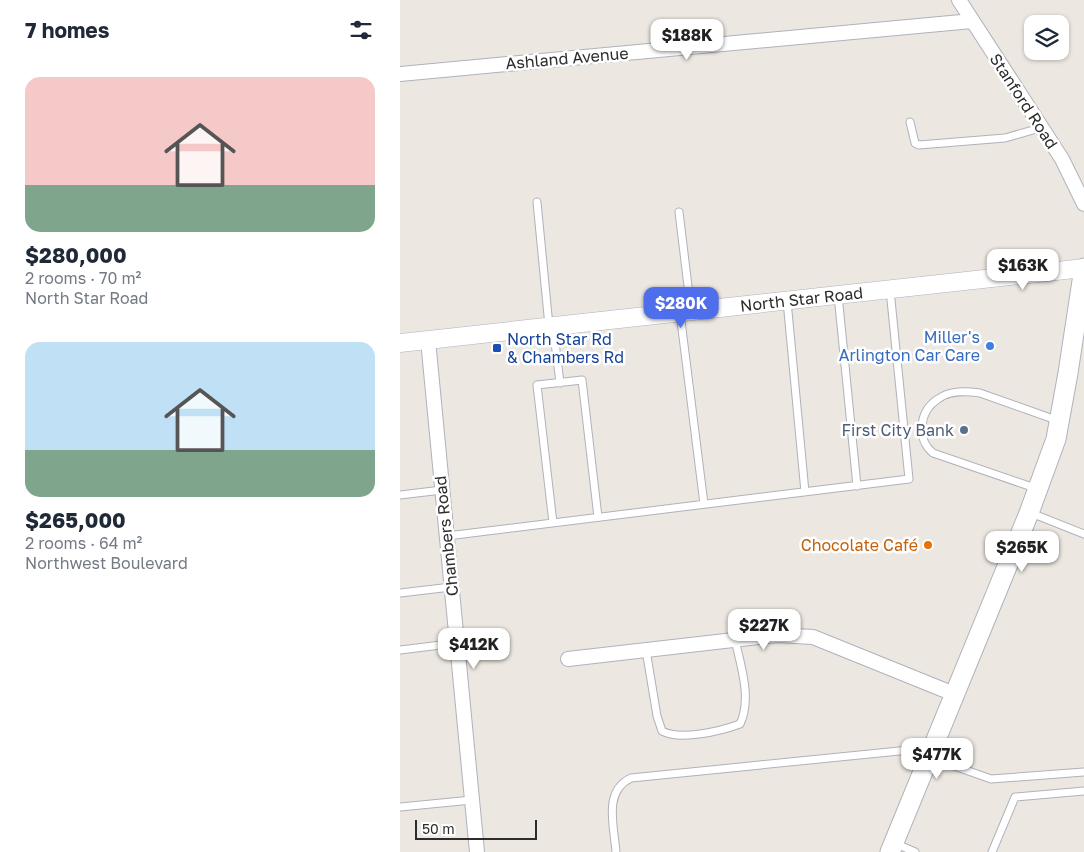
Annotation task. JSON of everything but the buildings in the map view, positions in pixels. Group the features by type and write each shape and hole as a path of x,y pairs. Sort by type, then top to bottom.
{"main road":[{"path":"892,848 1039,489 1059,421 1084,268"}],"street":[{"name":"Stanford Road","path":"959,0 1040,128 1062,159 1084,204"},
{"name":"Ashland Avenue","path":"400,74 972,20"},
{"name":"North Star Road","path":"400,343 1084,268"},
{"name":"Chambers Road","path":"428,340 476,852"},
{"path":"568,659 777,635 813,637 954,694"}],"lane":[{"path":"910,122 915,143 919,145 1005,138 1040,128"},
{"path":"537,202 551,326 560,383"},
{"path":"679,212 686,312 704,504"},
{"path":"447,536 909,479 890,289"},
{"path":"838,295 857,486"},
{"path":"786,301 805,492"},
{"path":"553,522 537,385 582,380 598,517"},
{"path":"1039,489 933,453 927,448 922,437 922,424 926,411 937,399 951,393 967,391 980,393 1059,421"},
{"path":"400,495 442,490"},
{"path":"1029,512 1084,534"},
{"path":"400,593 451,587"},
{"path":"646,650 657,716 662,731 670,736 698,733 740,724 745,714 744,682 736,640"},
{"path":"400,650 457,643"},
{"path":"616,852 612,800 622,782 631,778 930,752 990,779 1084,772"},
{"path":"992,852 1015,797 1084,791"},
{"path":"400,807 472,800"},
{"path":"892,848 914,852"}],"place":[{"name":"Miller's Arlington Car Care","path":"990,346"},
{"name":"North Star Rd & Chambers Rd","path":"497,348"},
{"name":"First City Bank","path":"964,430"},
{"name":"Chocolate Café","path":"928,545"}]}
